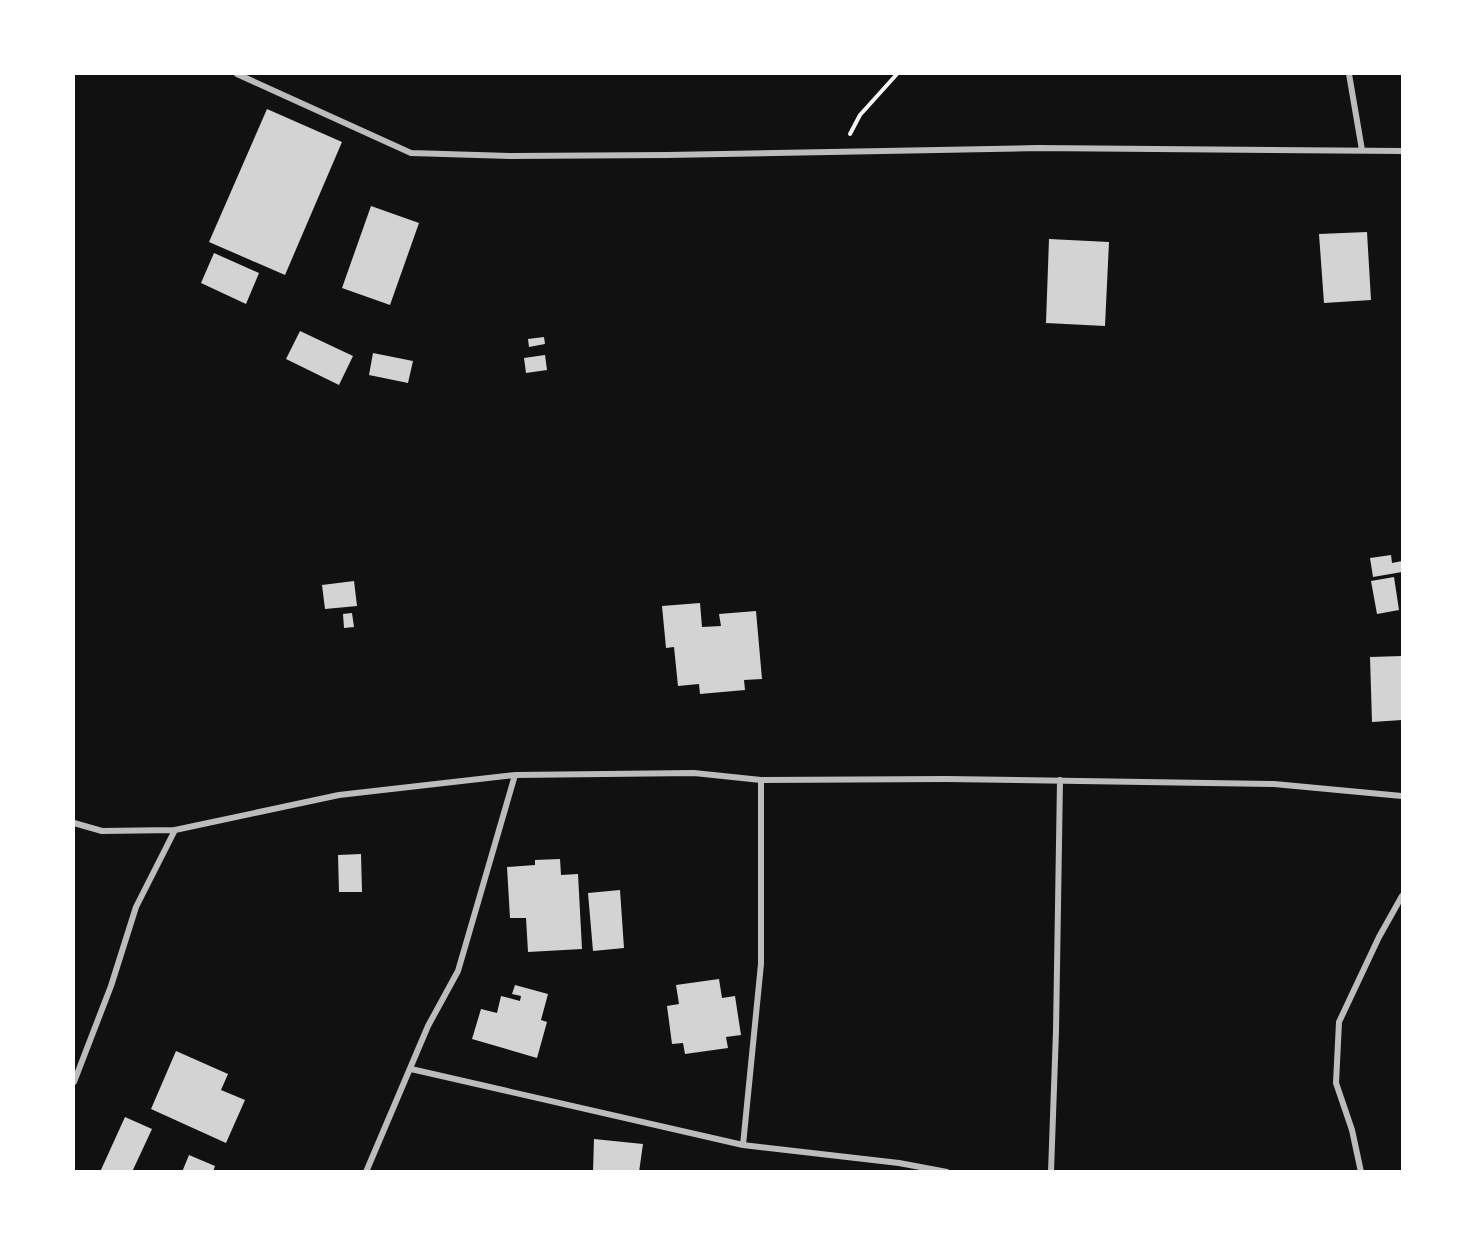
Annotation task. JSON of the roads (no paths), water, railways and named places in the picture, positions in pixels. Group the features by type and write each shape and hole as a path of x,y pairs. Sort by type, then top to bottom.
{"street":[{"path":"237,74 411,153 545,156 1038,148 1402,151"},
{"path":"1348,74 1362,150"},
{"path":"74,823 102,831 175,830 339,795 515,775 694,773 761,780 1060,780 1274,784 1402,796"},
{"path":"366,1172 428,1026 458,970 515,775"},
{"path":"744,1145 761,964 761,780"},
{"path":"1051,1172 1060,780"},
{"path":"74,1082 111,986 136,908 175,830"},
{"path":"1361,1172 1352,1130 1336,1083 1339,1022 1379,937 1402,896"},
{"path":"411,1069 744,1145 899,1163 947,1172"}]}
